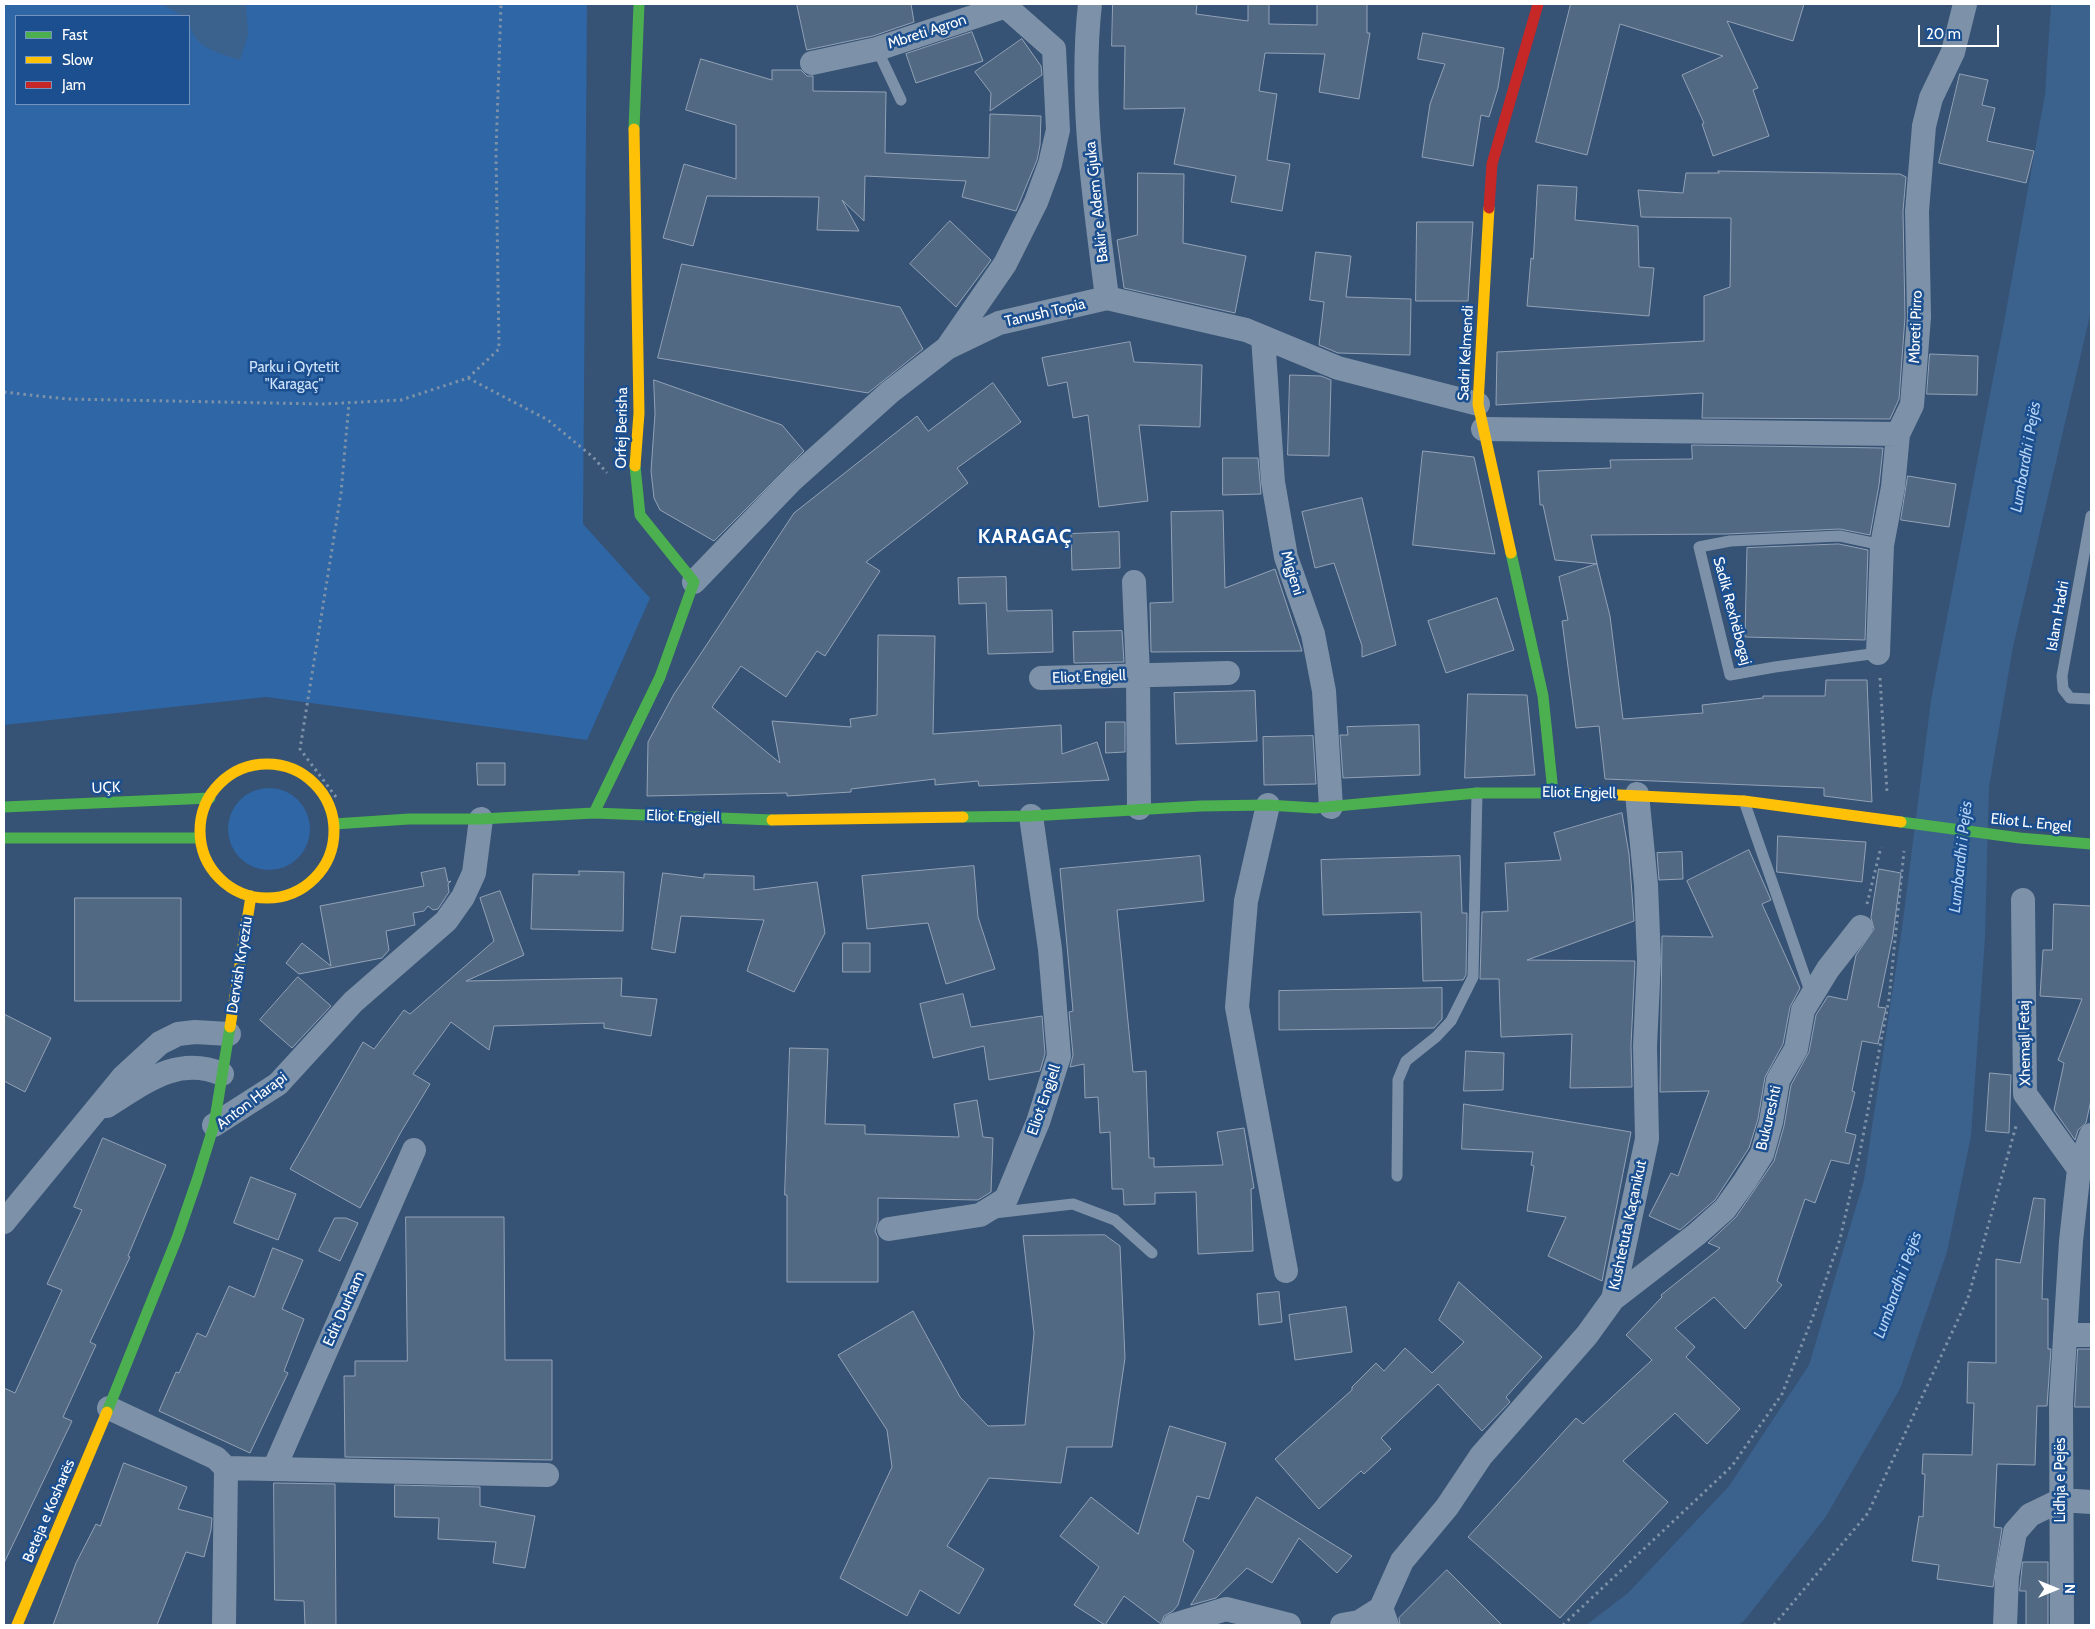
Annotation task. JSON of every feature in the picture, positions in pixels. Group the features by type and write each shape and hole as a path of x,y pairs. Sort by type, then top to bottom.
{"main road":[{"name":"Orfej Berisha","path":"639,4 633,145 639,413 635,471 640,515 694,582"},
{"name":"Sadri Kelmendi","path":"1538,4 1492,164 1478,404 1543,696 1554,792"},
{"path":"594,813 660,678 694,582"},
{"path":"256,764 279,764 298,770 317,786 329,803 334,824 333,845 325,865 311,881 293,893 273,898 252,896 231,887 214,871 203,851 200,838 205,806 217,786 234,772 256,764"},
{"name":"Eliot Engjell","path":"334,824 409,819 481,819 594,813 791,821 1031,816 1139,808 1268,805 1315,808 1477,794 1554,792 1637,794 1744,801 1906,822"},
{"name":"UÇK","path":"4,807 210,798"},
{"name":"Eliot L. Engel","path":"1906,822 2020,838 2091,844"},
{"path":"4,838 200,838"},
{"name":"Dervish Kryeziu","path":"214,1125 252,896"},
{"name":"Anton Harapi","path":"109,1408 177,1238 214,1125"},
{"name":"Beteja e Kosharës","path":"17,1625 109,1408"}],"street":[{"name":"Bakir e Adem Gjuka","path":"1090,4 1085,48 1093,181 1107,298"},
{"name":"Mbreti Pirro","path":"1878,653 1882,545 1892,487 1898,434 1912,405 1918,318 1917,211 1924,126 1931,98 1953,52 1965,4"},
{"name":"Mbreti Agron","path":"812,62 877,49 1005,5 1054,49"},
{"path":"947,348 1005,264 1036,202 1050,164 1058,130 1054,49 1085,48"},
{"path":"1058,110 1089,106"},
{"name":"Tanush Topia","path":"694,582 792,480 890,392 947,348 999,324 1107,298 1246,330 1338,368 1478,404"},
{"name":"Migjeni","path":"1263,337 1273,482 1286,558 1313,634 1324,691 1331,807"},
{"path":"1483,428 1898,434"},
{"name":"Eliot Engjell","path":"1134,582 1138,676 1139,808"},
{"name":"Eliot Engjell","path":"1041,678 1228,673"},
{"name":"Kushtetuta Kaçanikut","path":"1342,1625 1384,1617 1402,1560 1446,1507 1481,1456 1587,1335 1613,1299 1647,1139 1645,1046 1649,960 1646,885 1637,794"},
{"path":"1268,805 1246,901 1237,1007 1286,1270"},
{"name":"Eliot Engjell","path":"889,1229 980,1215 1006,1199 1038,1122 1059,1056 1050,949 1031,816"},
{"name":"Anton Harapi","path":"214,1125 278,1084 353,1002 446,921 463,897 474,873 481,819"},
{"name":"Xhemajl Fetaj","path":"2023,900 2026,1094 2079,1169"},
{"path":"1812,995 1828,969 1861,927"},
{"name":"Bukureshti","path":"1613,1299 1711,1222 1724,1209 1749,1174 1762,1154 1771,1122 1778,1080 1796,1049 1803,1010 1812,995"},
{"name":"Dervish Kryeziu","path":"4,1222 86,1119 123,1077 160,1043 178,1034 195,1032 230,1034"},
{"name":"Dervish Kryeziu","path":"86,1119 142,1084 178,1067 202,1067 222,1074"},
{"name":"Lidhja e Pejës","path":"2062,1625 2061,1402 2079,1169 2091,1134"},
{"name":"Edit Durham","path":"274,1469 414,1150"},
{"path":"2065,1336 2091,1335"},
{"path":"109,1408 216,1458 226,1468 548,1475"},
{"path":"224,1625 226,1468"},
{"path":"2006,1625 2008,1576 2015,1532 2030,1515 2061,1500 2091,1502"},
{"path":"1174,1625 1226,1609 1289,1625"}],"lane":[{"name":"Mbreti Agron","path":"877,49 901,100"},
{"name":"Islam Hadri","path":"2091,516 2062,676 2063,689 2070,698 2091,699"},
{"name":"Sadik Rexhëbogaj","path":"1878,653 1775,666 1730,676 1699,546 1730,541 1840,536 1882,545"},
{"path":"1397,1176 1398,1080 1406,1061 1436,1038 1452,1020 1473,978 1477,794"},
{"path":"1744,801 1812,995"},
{"path":"980,1215 1073,1204 1115,1220 1152,1253"}],"path":[{"path":"4,392 66,399 349,403 401,400 468,378 499,349 496,153 501,4"},
{"path":"468,378 548,420 593,457 610,476"},
{"path":"340,804 300,749 341,494 349,403"},
{"path":"1861,927 1889,820 1878,653"},
{"path":"1563,1625 1732,1466 1782,1394 1812,1319 1840,1239 1860,1152 1890,990 1905,855 1906,822"},
{"path":"1774,1625 1868,1514 1968,1298 2026,1094"}],"green space":[{"name":"Parku i Qytetit \"Karagaç\"","path":"4,4 587,4 583,524 650,598 587,740 266,697 4,725"},
{"path":"261,788 277,788 292,795 303,806 310,821 307,845 298,858 277,870 261,870 246,863 235,852 228,837 228,821 235,806 246,795"}],"water":[{"path":"161,4 246,4 248,35 240,60 206,47 194,35 190,26 190,15 181,15"},
{"name":"Lumbardhi i Pejës","path":"2051,4 2091,4 2091,311 2013,647 1989,787 1985,938 1971,1136 1947,1252 1900,1389 1825,1518 1744,1621 1738,1625 1586,1625 1628,1593 1729,1486 1809,1365 1864,1180 1902,928 1931,700 2004,322 2045,94"}],"building":[{"path":"797,4 911,4 914,22 873,36 807,50"},
{"path":"1113,4 1197,4 1196,14 1248,21 1248,4 1269,4 1269,24 1317,25 1317,4 1367,4 1367,33 1370,33 1359,99 1319,92 1325,54 1265,53 1259,91 1277,94 1267,160 1290,164 1282,211 1231,202 1236,176 1174,164 1185,108 1124,109 1125,46 1112,46"},
{"path":"1571,4 1804,4 1793,41 1727,21 1758,88 1753,90 1769,136 1713,156 1702,124 1704,123 1682,75 1723,56 1620,24 1587,155 1536,142"},
{"path":"972,32 983,61 916,83 906,54"},
{"path":"1423,33 1504,48 1498,88 1489,117 1481,115 1473,166 1422,157 1430,104 1445,64 1418,59"},
{"path":"1022,39 1041,66 1042,75 990,111 991,93 975,72"},
{"path":"701,59 772,80 772,70 801,70 807,76 813,76 813,91 886,92 885,153 989,158 990,114 1041,116 1040,145 1037,160 1016,211 962,197 966,181 865,176 864,221 842,200 859,231 817,230 819,197 707,196 693,246 663,238 684,164 736,179 736,125 686,110"},
{"path":"1960,74 1988,80 1982,105 1995,108 1987,141 2034,151 2026,183 1939,163"},
{"path":"1718,171 1900,174 1906,177 1903,211 1905,317 1899,399 1890,419 1702,418 1703,393 1496,405 1497,352 1704,341 1704,296 1730,287 1731,218 1641,217 1638,190 1683,193 1686,173 1719,173"},
{"path":"1138,173 1184,174 1183,243 1246,256 1235,313 1124,288 1117,240 1137,235"},
{"path":"1538,185 1577,187 1575,220 1638,226 1639,267 1654,268 1649,316 1527,306 1531,258 1533,259"},
{"path":"950,221 991,260 956,307 910,264"},
{"path":"1417,222 1473,222 1468,301 1416,301"},
{"path":"1316,252 1351,256 1346,297 1411,299 1410,355 1338,353 1319,345 1324,302 1310,300"},
{"path":"682,264 900,307 923,349 868,393 658,358"},
{"path":"1130,342 1134,362 1202,365 1200,427 1139,425 1148,501 1099,507 1088,415 1073,418 1067,382 1048,386 1042,358"},
{"path":"1930,354 1978,356 1977,395 1927,394"},
{"path":"1290,375 1321,376 1331,380 1329,456 1288,455"},
{"path":"654,380 782,425 804,451 714,541 660,510 654,498 651,471 655,414"},
{"path":"993,383 1021,422 957,468 968,483 866,562 880,571 825,656 817,651 786,697 741,666 712,707 780,763 772,721 851,727 850,719 877,715 878,635 935,636 933,734 1061,725 1062,754 1097,742 1109,780 979,786 978,781 935,785 935,779 851,789 851,792 787,796 787,793 647,796 648,742 674,694 794,513 917,416 928,431"},
{"path":"1692,445 1883,448 1879,485 1870,535 1840,529 1726,534 1591,535 1597,564 1555,560 1543,505 1540,505 1538,471 1611,468 1610,460 1692,459"},
{"path":"1423,451 1474,457 1495,554 1413,545"},
{"path":"1223,458 1258,458 1261,494 1223,495"},
{"path":"1908,476 1956,484 1949,527 1901,520"},
{"path":"1362,498 1396,645 1362,657 1362,646 1334,563 1315,568 1302,512"},
{"path":"1223,511 1225,588 1275,569 1302,651 1151,652 1150,603 1173,602 1171,512"},
{"path":"1119,532 1120,568 1072,570 1071,534"},
{"path":"1839,544 1868,550 1865,640 1745,637 1747,548"},
{"path":"1597,564 1610,616 1623,719 1703,713 1702,705 1763,698 1763,696 1825,696 1826,680 1867,680 1872,802 1824,796 1824,788 1605,779 1599,726 1576,728 1562,621 1568,620 1559,577"},
{"path":"1006,577 1007,611 1052,610 1053,652 988,654 986,603 959,604 958,578"},
{"path":"1497,598 1514,650 1446,673 1428,621"},
{"path":"1122,631 1124,662 1074,663 1073,632"},
{"path":"1255,691 1257,741 1176,744 1174,693"},
{"path":"1468,694 1527,695 1535,775 1465,778"},
{"path":"1106,722 1125,722 1125,752 1106,753"},
{"path":"1419,725 1420,775 1343,778 1340,735 1348,735 1347,727"},
{"path":"1313,736 1316,784 1264,785 1263,737"},
{"path":"477,763 505,763 505,785 478,785"},
{"path":"1622,813 1629,854 1634,921 1527,960 1635,961 1631,1045 1632,1087 1570,1088 1572,1034 1501,1037 1499,979 1480,979 1482,912 1508,911 1505,863 1561,860 1554,833"},
{"path":"1778,836 1866,842 1862,882 1777,872"},
{"path":"1749,850 1771,900 1762,904 1800,988 1790,1007 1783,1044 1765,1077 1758,1119 1749,1148 1715,1200 1680,1230 1649,1216 1671,1173 1678,1176 1709,1091 1660,1092 1662,936 1713,937 1687,881"},
{"path":"1682,852 1683,879 1659,880 1657,853"},
{"path":"1200,856 1204,901 1117,910 1133,1072 1146,1071 1149,1158 1154,1158 1154,1167 1223,1165 1217,1132 1244,1128 1254,1188 1251,1189 1253,1251 1198,1254 1196,1192 1155,1193 1155,1204 1124,1205 1123,1189 1112,1189 1110,1132 1100,1133 1098,1097 1085,1098 1084,1064 1070,1067 1073,1055 1069,1012 1073,1011 1060,869"},
{"path":"1460,856 1462,913 1467,913 1466,975 1463,980 1423,981 1421,912 1323,915 1321,860"},
{"path":"974,866 978,917 995,969 946,984 928,923 867,929 862,876"},
{"path":"445,868 448,882 451,881 448,884 449,892 438,909 433,910 428,906 424,911 413,913 415,925 386,931 389,950 382,958 299,974 286,963 302,943 331,966 320,906 424,886 421,873"},
{"path":"1879,869 1901,873 1893,935 1878,1007 1886,1008 1878,1044 1862,1041 1852,1091 1855,1092 1845,1132 1856,1135 1849,1164 1831,1160 1815,1203 1805,1199 1777,1281 1782,1285 1745,1329 1714,1297 1675,1328 1695,1347 1686,1357 1740,1409 1707,1444 1675,1413 1623,1461 1668,1502 1560,1618 1468,1537 1576,1418 1583,1424 1652,1360 1626,1335 1662,1297 1661,1295 1720,1248 1708,1243 1736,1217 1774,1161 1784,1126 1791,1085 1809,1052 1816,1015 1828,996 1847,1000 1856,955 1874,929 1871,918"},
{"path":"579,871 624,872 623,931 531,929 533,874 579,875"},
{"path":"663,873 704,878 704,874 754,876 754,890 817,882 825,933 794,992 747,971 764,920 681,916 675,953 652,949"},
{"path":"500,891 524,955 466,981 622,978 621,996 657,999 651,1036 604,1028 604,1023 494,1026 489,1050 451,1022 413,1074 430,1084 401,1132 360,1208 290,1169 363,1042 374,1049 404,1010 410,1014 494,941 480,898"},
{"path":"75,898 181,898 181,1001 75,1001"},
{"path":"2054,904 2091,906 2091,1100 2086,1123 2078,1130 2075,1140 2054,1110 2064,1063 2058,1060 2082,999 2040,996 2043,950 2052,950"},
{"path":"843,943 870,943 870,972 843,972"},
{"path":"298,977 331,1006 292,1048 260,1020"},
{"path":"1442,988 1442,1019 1434,1028 1279,1030 1279,991"},
{"path":"963,994 971,1027 1042,1016 1045,1054 1040,1071 989,1080 984,1046 933,1058 920,1004"},
{"path":"4,1014 51,1038 25,1092 4,1081"},
{"path":"790,1048 828,1049 825,1124 865,1125 865,1134 959,1137 954,1104 977,1100 983,1137 993,1138 991,1192 978,1200 878,1198 878,1221 875,1231 878,1238 878,1282 787,1282 787,1195 785,1195"},
{"path":"1466,1051 1504,1053 1503,1090 1464,1091"},
{"path":"1990,1073 2011,1075 2009,1133 1986,1131"},
{"path":"1464,1104 1631,1132 1602,1281 1548,1256 1566,1217 1527,1211 1534,1166 1531,1165 1533,1152 1462,1149"},
{"path":"103,1138 166,1165 128,1256 130,1257 90,1342 96,1345 63,1417 72,1421 4,1563 4,1388 15,1393 62,1290 47,1284 82,1210 74,1207"},
{"path":"251,1177 296,1194 278,1240 234,1223"},
{"path":"2034,1198 2045,1199 2042,1299 2048,1299 2048,1349 2051,1349 2047,1406 2037,1406 2035,1465 1997,1464 1994,1527 2002,1528 1993,1587 1937,1579 1939,1565 1912,1561 1919,1516 1923,1517 1925,1474 1922,1474 1923,1454 1972,1455 1974,1403 1967,1403 1968,1362 1996,1363 1996,1259 2020,1263"},
{"path":"406,1217 504,1217 505,1360 552,1360 552,1460 345,1457 344,1376 355,1376 355,1361 407,1361"},
{"path":"335,1218 346,1218 358,1223 340,1261 319,1251"},
{"path":"1105,1235 1120,1246 1125,1358 1112,1447 1067,1447 1061,1483 989,1478 947,1546 984,1569 959,1614 920,1590 907,1616 840,1578 892,1467 887,1430 838,1355 913,1311 960,1397 988,1426 1025,1425 1034,1333 1023,1236"},
{"path":"273,1248 303,1260 282,1309 304,1319 284,1371 288,1373 250,1453 159,1411 176,1372 179,1373 197,1333 206,1337 229,1286 254,1297"},
{"path":"1459,1282 1542,1357 1506,1397 1510,1402 1482,1431 1438,1384 1381,1438 1391,1449 1364,1474 1361,1471 1319,1509 1275,1459 1352,1390 1352,1387 1376,1363 1384,1371 1405,1348 1432,1373 1464,1342 1439,1320"},
{"path":"1279,1292 1282,1322 1259,1325 1257,1294"},
{"path":"1346,1307 1352,1352 1295,1360 1289,1315"},
{"path":"2078,1349 2091,1349 2091,1407 2075,1407"},
{"path":"1170,1426 1226,1443 1209,1499 1197,1496 1183,1541 1194,1551 1178,1605 1173,1611 1164,1616 1161,1624 1124,1596 1105,1625 1074,1605 1099,1567 1060,1536 1091,1497 1138,1534"},
{"path":"124,1463 187,1487 178,1509 212,1518 204,1557 186,1552 157,1625 53,1625 76,1563 96,1524 100,1526"},
{"path":"274,1483 335,1484 336,1625 305,1625 304,1601 275,1600"},
{"path":"395,1485 480,1487 480,1506 535,1516 525,1568 493,1563 496,1542 438,1539 439,1518 395,1517"},
{"path":"1257,1497 1352,1556 1337,1573 1299,1538 1272,1583 1247,1568 1216,1598 1191,1605"},
{"path":"2023,1562 2048,1562 2048,1625 2026,1625 2026,1591 2020,1591"},
{"path":"1447,1570 1502,1625 1400,1625 1399,1618"}],"traffic: fast":[{"path":"634,129 639,4"},
{"path":"594,813 660,677 694,582 640,515 635,466"},
{"path":"1511,553 1543,696 1553,792"},
{"path":"963,817 1031,816 1201,806 1268,805 1315,808 1477,793 1579,793"},
{"path":"4,807 210,798"},
{"path":"334,824 409,819 481,819 594,813 772,820"},
{"path":"1901,822 2020,838 2091,844"},
{"path":"4,838 200,838"},
{"path":"107,1412 177,1238 197,1180 214,1125 230,1027"}],"traffic: slow":[{"path":"634,129 639,413 635,466"},
{"path":"1489,208 1478,404 1511,553"},
{"path":"267,764 292,770 314,784 328,806 334,831 328,856 314,878 292,892 267,898 242,892 220,878 206,856 200,831 206,806 220,784 242,770 267,764"},
{"path":"1579,793 1744,801 1901,822"},
{"path":"772,820 963,817"},
{"path":"230,1027 251,896"},
{"path":"17,1625 107,1412"}],"traffic: jam":[{"path":"1489,208 1492,164 1538,4"}],"district":[{"name":"KARAGAÇ","path":"1025,537"}]}
